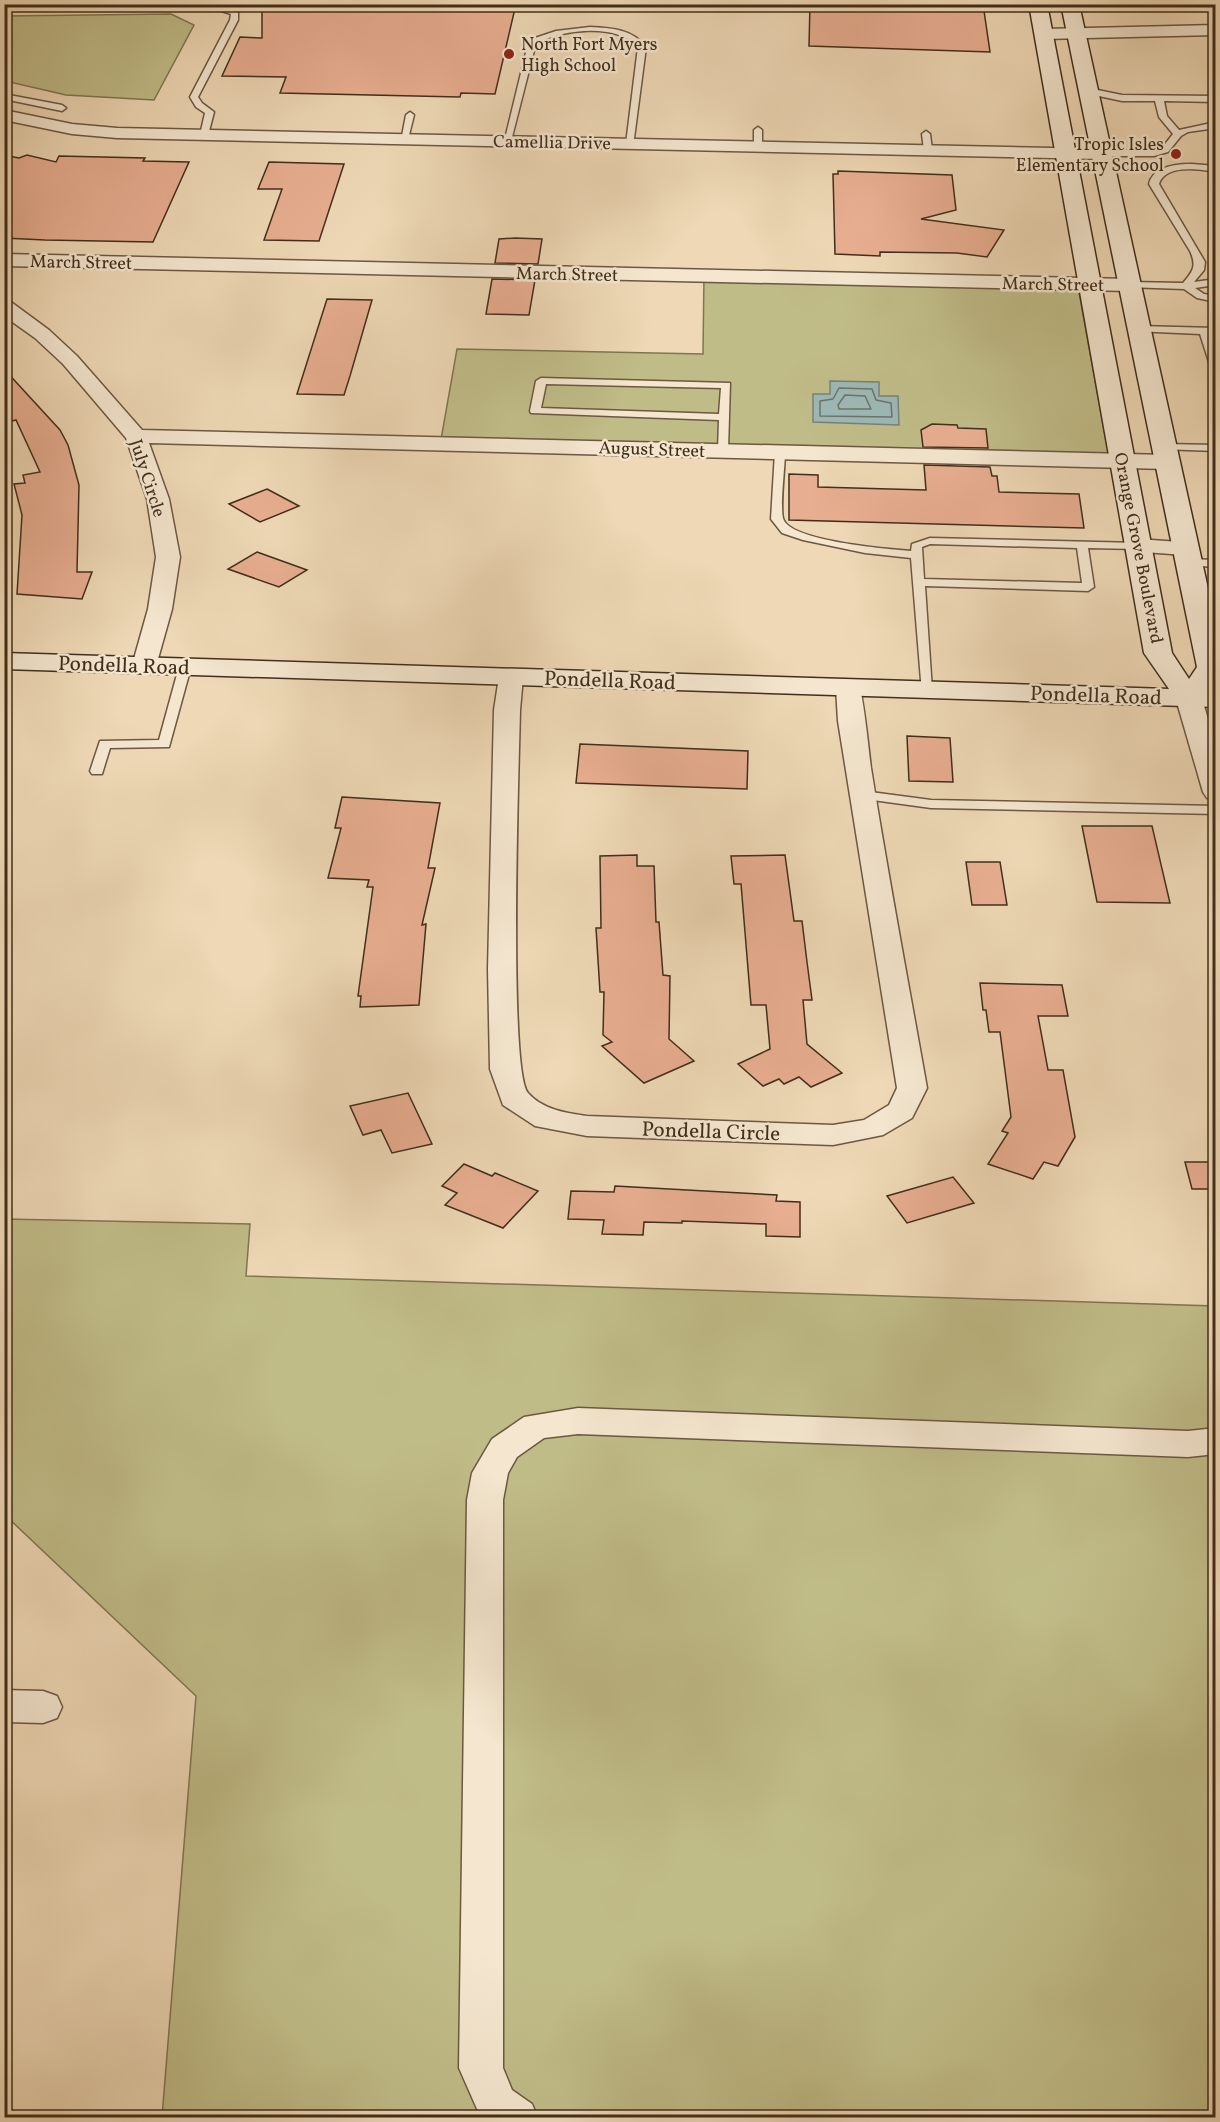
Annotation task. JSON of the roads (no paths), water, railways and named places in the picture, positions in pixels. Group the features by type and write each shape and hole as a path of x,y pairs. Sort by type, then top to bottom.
{"street":[{"name":"Orange Grove Boulevard","path":"1038,4 1158,653 1202,699"},
{"path":"1070,4 1211,667 1202,699 1215,792"},
{"path":"1044,34 1215,30"},
{"name":"Camellia Drive","path":"4,115 53,126 95,132 630,144 758,138 927,142 1102,154"},
{"name":"March Street","path":"4,260 1130,285"},
{"name":"July Circle","path":"4,306 42,334 70,360 136,436 158,499 168,557 160,609 144,666"},
{"name":"August Street","path":"136,436 1122,461 1165,454"},
{"path":"1138,546 1186,555"},
{"name":"Pondella Road","path":"4,661 1202,699"},
{"name":"Pondella Circle","path":"511,677 507,710 502,957 505,1069 514,1098 546,1119 587,1126 667,1131 833,1135 872,1128 901,1111 912,1088 851,721 849,688"},
{"path":"516,2118 497,2103 481,2068 484,1500 490,1473 504,1448 536,1426 578,1421 1188,1444 1215,1441"},
{"path":"4,1706 43,1707"}],"lane":[{"path":"19,4 212,6 235,13 234,20 194,97 199,105 210,112 204,135"},
{"path":"507,141 532,42 552,33 585,29 629,36 637,39 642,47 630,144"},
{"path":"1088,91 1112,98 1215,99"},
{"path":"4,96 62,108"},
{"path":"1159,99 1163,117 1178,134"},
{"path":"404,139 410,115"},
{"path":"1102,154 1154,153 1165,150 1178,134 1186,130 1215,125"},
{"path":"1186,286 1200,270 1200,262 1154,184 1155,178 1168,169 1215,168"},
{"path":"1130,285 1186,286 1215,282"},
{"path":"1186,286 1201,296 1215,299"},
{"path":"1138,329 1210,331 1215,368"},
{"path":"723,450 725,417 726,385 541,381 535,411 725,417"},
{"path":"1165,454 1215,448"},
{"path":"780,452 777,519 786,531 831,544 917,555"},
{"path":"926,690 916,546 930,541 1138,546"},
{"path":"919,582 1088,587 1082,545"},
{"path":"1186,555 1215,564"},
{"path":"97,771 105,744 164,744 185,667"},
{"path":"863,795 931,804 1215,810"}],"water":[{"path":"830,381 879,382 879,396 898,396 899,425 813,422 813,394 830,394"}],"place":[{"name":"North Fort Myers High School","path":"509,54"},
{"name":"Tropic Isles Elementary School","path":"1176,154"}]}
